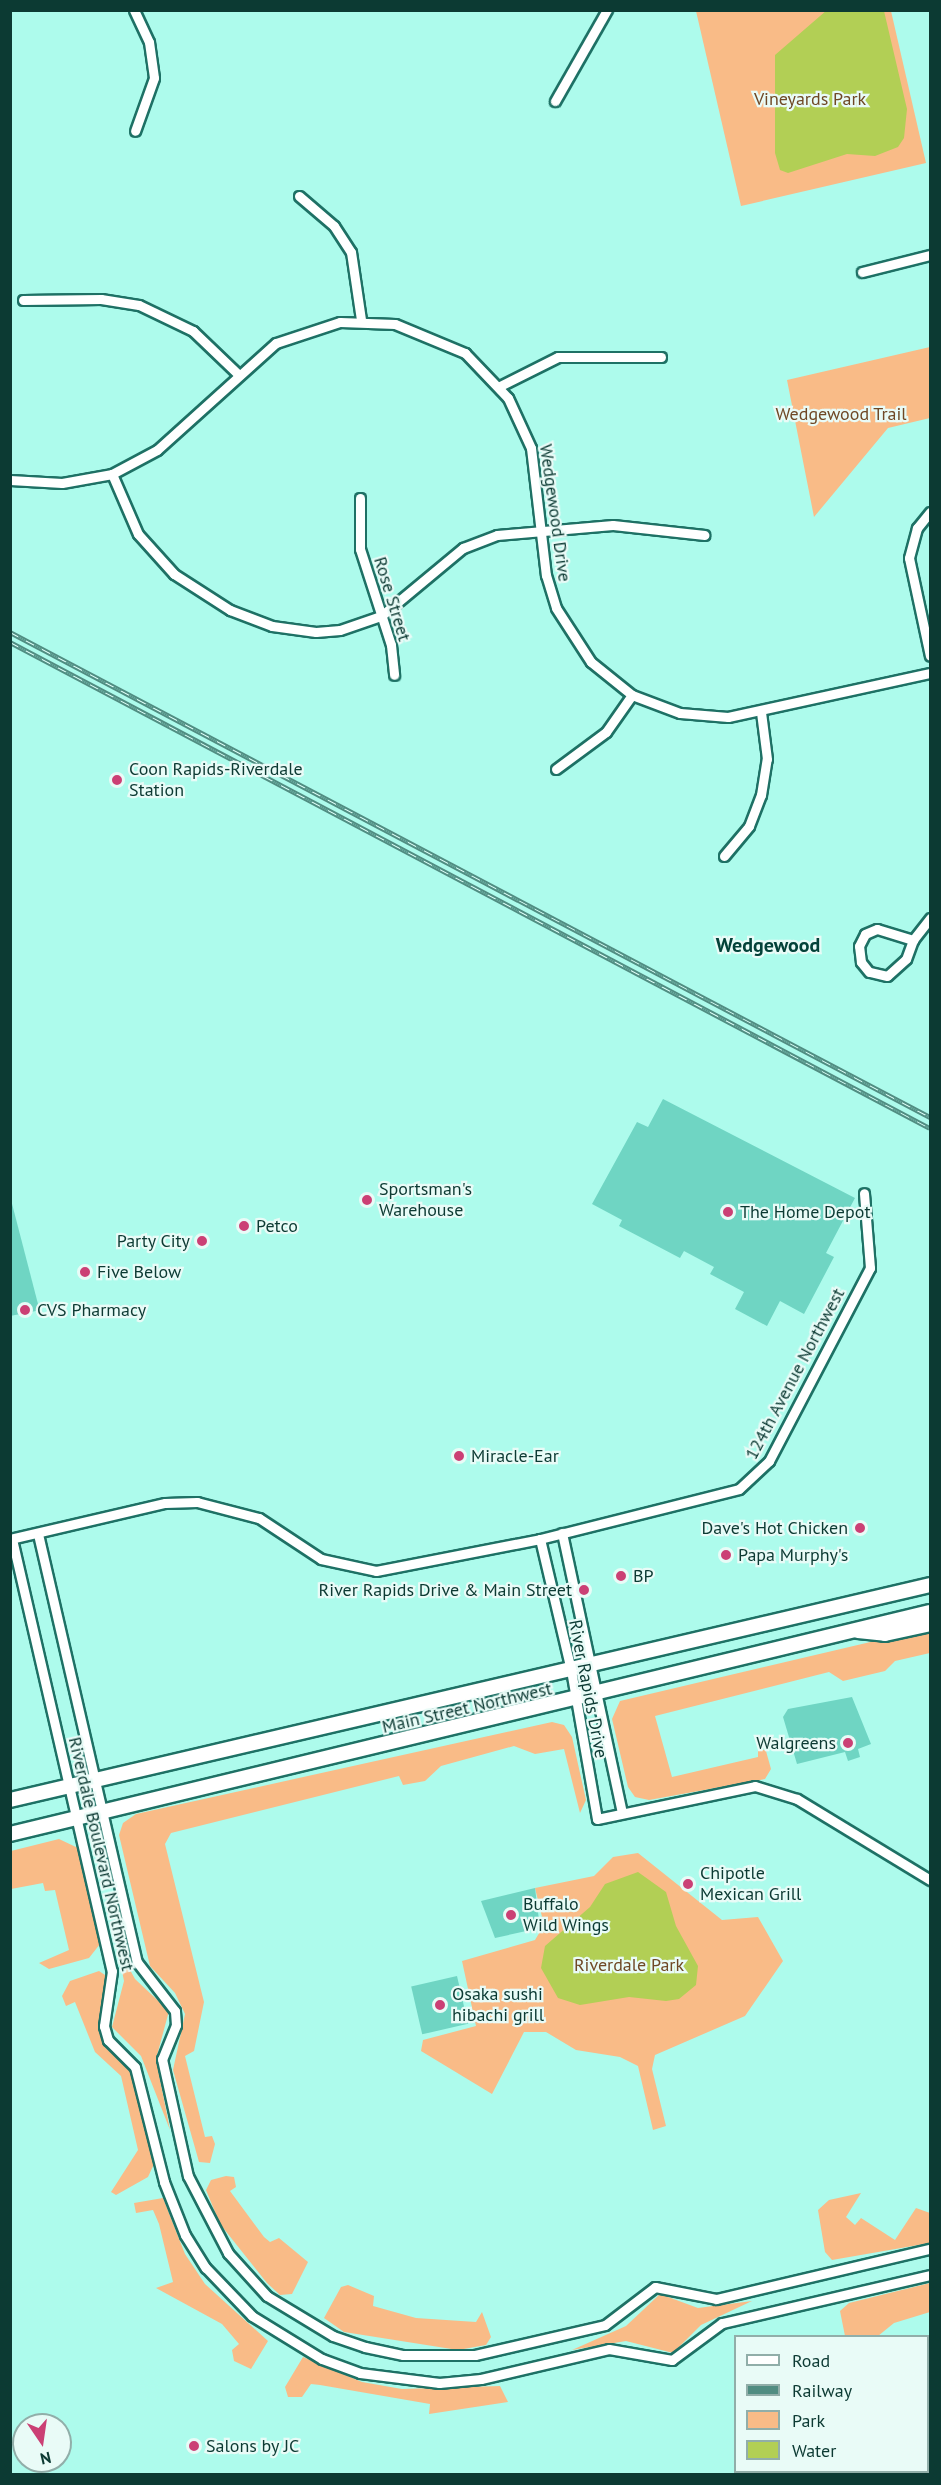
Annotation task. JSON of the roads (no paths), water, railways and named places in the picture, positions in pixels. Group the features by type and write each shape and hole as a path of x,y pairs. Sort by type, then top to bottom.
{"main road":[{"name":"Main Street Northwest","path":"10,1800 930,1585"},
{"name":"Main Street Northwest","path":"10,1834 596,1697 930,1612"},
{"path":"853,1630 885,1634 930,1624"}],"street":[{"path":"134,10 149,42 154,78 135,131"},
{"path":"555,101 607,10"},
{"path":"299,196 334,226 351,252 359,280 361,320"},
{"path":"862,272 930,255"},
{"path":"23,300 101,299 139,305 193,331 237,373"},
{"name":"Wedgewood Drive","path":"10,480 62,483 112,474 157,450 237,373 295,334 361,320 437,337 471,358 500,386 531,448 550,592 566,627 591,662 632,695 697,716 761,712 930,673"},
{"path":"500,386 558,357 662,357"},
{"path":"112,474 138,534 157,557 230,610 272,626 316,632 381,616 463,548 540,528 613,525 704,535"},
{"name":"Rose Street","path":"360,498 360,549 381,616 394,675"},
{"path":"930,512 923,520 909,558 930,656"},
{"path":"555,769 606,732 632,695"},
{"path":"724,856 750,826 762,795 767,759 761,712"},
{"path":"913,940 892,930 865,934 859,946 861,962 869,972 887,976 906,959 913,940 930,918"},
{"name":"124th Avenue Northwest","path":"540,1539 729,1492 762,1471 870,1268 864,1193"},
{"path":"11,1539 165,1503 197,1502 259,1518 321,1559 376,1571 540,1539"},
{"name":"Riverdale Boulevard Northwest","path":"38,1533 98,1779 137,1962 175,2011 164,2070 199,2202 249,2278 319,2328 403,2355 475,2355 605,2325 654,2287 716,2299 930,2249"},
{"name":"River Rapids Drive","path":"562,1533 593,1664 596,1697 622,1813"},
{"name":"Riverdale Boulevard Northwest","path":"11,1539 113,1980 104,2026 108,2040 135,2067 174,2211 206,2268 229,2294 262,2323 322,2360 360,2373 439,2383 481,2379 609,2349 672,2360 722,2323 930,2275"},
{"name":"River Rapids Drive","path":"540,1539 571,1670 573,1702 597,1820 755,1786 797,1799 930,1880"}],"water":[{"path":"827,10 884,11 907,109 904,138 898,147 875,156 847,154 788,173 780,170 775,153 775,55"},
{"path":"638,1872 666,1892 676,1926 698,1966 696,1985 679,1999 666,2001 629,1997 580,2005 558,1998 541,1968 545,1946 590,1907 605,1884"}],"railway":[{"path":"10,632 930,1117"},
{"path":"10,642 930,1128"}],"place":[{"name":"Coon Rapids-Riverdale Station","path":"117,780"},
{"name":"Sportsman's Warehouse","path":"367,1200"},
{"name":"The Home Depot","path":"728,1212"},
{"name":"Petco","path":"244,1226"},
{"name":"Party City","path":"202,1241"},
{"name":"Five Below","path":"85,1272"},
{"name":"CVS Pharmacy","path":"25,1310"},
{"name":"Miracle-Ear","path":"459,1456"},
{"name":"Dave's Hot Chicken","path":"860,1528"},
{"name":"Papa Murphy's","path":"726,1555"},
{"name":"BP","path":"621,1576"},
{"name":"River Rapids Drive & Main Street","path":"584,1590"},
{"name":"Walgreens","path":"848,1743"},
{"name":"Chipotle Mexican Grill","path":"688,1884"},
{"name":"Buffalo Wild Wings","path":"511,1915"},
{"name":"Osaka sushi hibachi grill","path":"440,2005"},
{"name":"Salons by JC","path":"194,2446"}],"district":[{"name":"Wedgewood","path":"768,945"}],"park label":[{"name":"Vineyards Park","path":"810,99"},
{"name":"Wedgewood Trail","path":"841,414"},
{"name":"Riverdale Park","path":"629,1965"}]}
